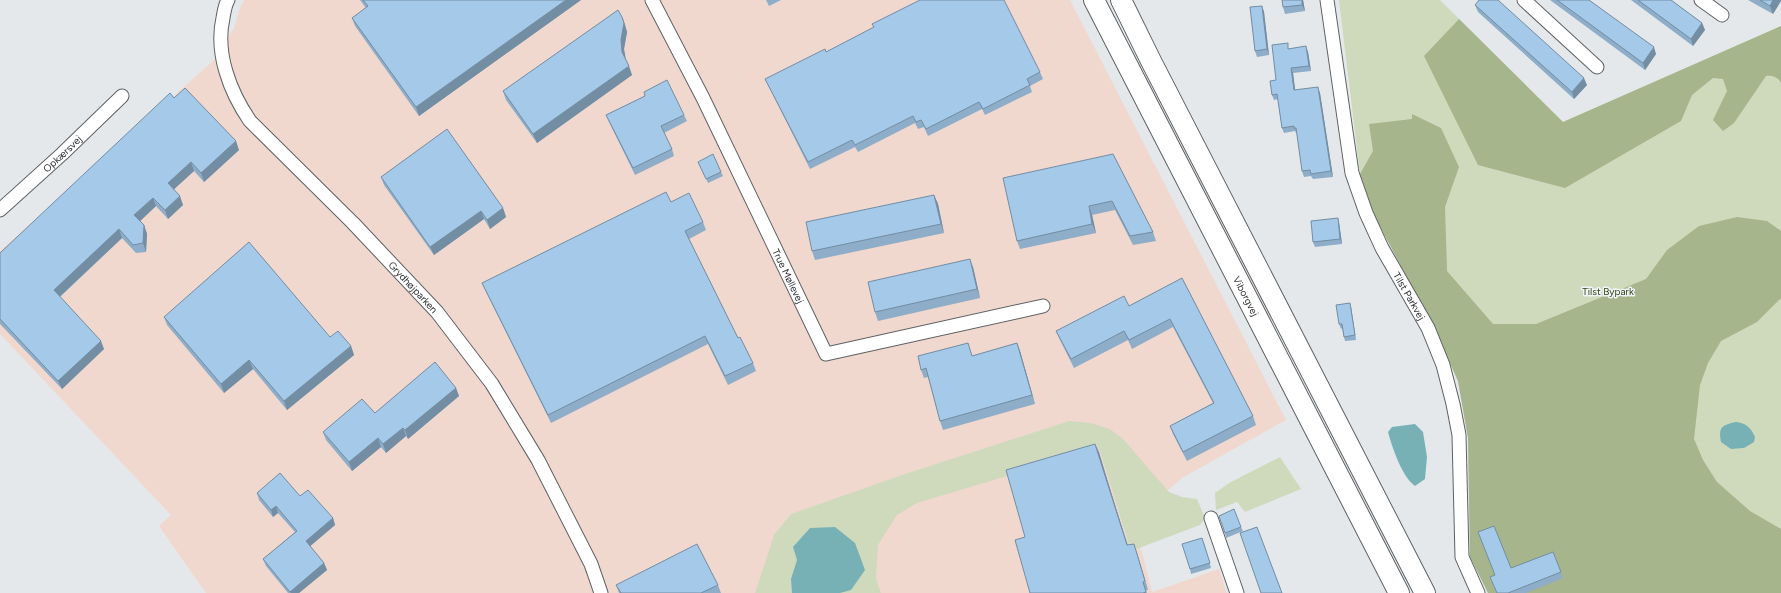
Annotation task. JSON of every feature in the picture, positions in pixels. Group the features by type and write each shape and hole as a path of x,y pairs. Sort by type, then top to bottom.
{"main road":[{"name":"Viborgvej","path":"1094,0 1399,593"},
{"path":"1121,0 1424,593"}],"street":[{"name":"Grydhøjparken","path":"228,0 220,31 224,66 237,103 250,121 353,223 437,312 492,384 538,460 591,564 602,593"},
{"name":"True Møllevej","path":"652,0 703,98 826,354 1043,306"},
{"name":"Tilst Parkvej","path":"1327,0 1352,173 1366,213 1382,248 1428,328 1443,366 1453,404 1459,435 1462,557 1478,593"},
{"path":"1524,0 1597,66"},
{"path":"1701,0 1722,15"},
{"name":"Opkærsvej","path":"0,210 62,154 122,96"},
{"path":"1211,518 1237,593"}],"shaded area":[{"path":"244,0 1070,0 1286,420 1182,478 1134,520 1152,592 1219,569 1227,593 206,593 159,526 171,515 0,334 0,251 213,61 234,28"}],"green space":[{"name":"Tilst Bypark","path":"1339,0 1440,0 1563,122 1781,26 1781,593 1488,593 1470,557 1468,438 1458,381 1438,336 1375,217 1360,174"},
{"path":"1459,19 1563,122 1781,26 1781,83 1775,77 1766,76 1734,123 1723,131 1713,120 1727,91 1723,79 1713,78 1692,95 1681,121 1565,188 1478,165 1424,56"},
{"path":"1412,114 1441,128 1459,167 1445,207 1447,271 1493,324 1536,324 1646,279 1667,250 1699,226 1737,217 1767,221 1781,231 1781,298 1757,322 1721,341 1708,363 1700,385 1694,439 1703,460 1717,482 1750,511 1781,529 1781,593 1488,593 1470,557 1468,438 1458,381 1438,336 1375,217 1360,174 1373,151 1369,124 1412,119"},
{"path":"1069,421 1091,423 1110,429 1123,439 1169,492 1182,497 1197,499 1205,518 1200,525 1131,551 1100,451 1097,449 917,503 897,515 878,545 876,579 881,593 755,593 774,535 791,514 905,474"},
{"path":"1280,457 1301,489 1245,512 1237,502 1216,510 1215,493 1229,483"}],"water":[{"path":"1736,422 1748,426 1755,437 1754,442 1744,448 1731,449 1721,442 1720,433 1724,426"},
{"path":"1415,424 1423,432 1427,457 1425,479 1415,486 1410,482 1402,469 1388,432 1392,427"},
{"path":"835,527 855,543 865,570 851,590 840,593 792,593 791,579 797,560 793,547 810,528"}],"building":[{"path":"363,0 566,0 416,107 352,18 368,6"},
{"path":"920,0 1004,0 1040,72 1027,79 1030,85 983,109 979,102 926,129 921,120 916,122 913,116 855,145 852,140 808,162 765,79 825,49 826,52 874,27 872,24"},
{"path":"1282,0 1302,0 1302,5 1283,7"},
{"path":"1479,0 1498,0 1584,78 1572,92 1475,5"},
{"path":"1557,0 1589,0 1654,47 1643,63"},
{"path":"1638,0 1671,0 1702,23 1691,39"},
{"path":"1760,0 1773,0 1770,6"},
{"path":"1262,6 1267,49 1255,51 1250,7"},
{"path":"618,10 624,23 621,40 622,52 629,66 533,134 503,91"},
{"path":"1288,43 1288,49 1306,46 1309,66 1291,68 1294,90 1318,87 1331,171 1311,174 1310,170 1302,171 1296,128 1294,128 1294,126 1282,128 1277,94 1272,95 1270,81 1276,80 1272,45"},
{"path":"667,80 684,115 661,126 672,149 633,168 606,115 645,96 644,92"},
{"path":"185,88 236,141 201,173 191,162 168,183 180,196 165,210 153,198 134,215 144,225 143,243 133,245 119,229 54,290 101,341 58,381 0,319 0,253 170,93 174,98"},
{"path":"447,129 503,208 487,220 481,211 430,247 381,177"},
{"path":"713,154 721,172 706,179 698,162"},
{"path":"1113,154 1153,232 1130,236 1112,201 1089,206 1092,224 1017,241 1003,178"},
{"path":"666,192 671,202 689,193 703,222 685,231 738,338 740,337 753,363 725,376 705,336 548,415 482,283"},
{"path":"934,195 941,224 812,251 806,222"},
{"path":"1338,218 1340,239 1313,242 1311,221"},
{"path":"249,242 330,337 338,331 351,346 284,401 249,360 221,384 164,317"},
{"path":"970,259 977,289 875,312 868,282"},
{"path":"1182,278 1253,416 1183,452 1170,426 1214,403 1170,319 1129,340 1124,331 1071,359 1056,331 1124,296 1129,306"},
{"path":"1350,303 1355,335 1344,337 1342,324 1339,324 1336,305"},
{"path":"968,343 972,356 1017,343 1032,395 940,421 926,368 921,370 918,356"},
{"path":"435,362 456,388 405,430 403,428 383,444 378,438 349,462 323,432 362,399 375,413"},
{"path":"1095,444 1127,545 1134,544 1145,581 1143,582 1146,592 1030,593 1015,540 1025,537 1006,470"},
{"path":"280,473 300,496 308,490 333,518 306,541 324,563 290,592 263,559 297,531 276,506 271,510 257,493"},
{"path":"1234,509 1241,527 1225,533 1219,516"},
{"path":"1494,526 1511,568 1553,552 1561,572 1508,593 1497,593 1490,577 1495,575 1478,532"},
{"path":"1257,527 1282,593 1261,593 1240,533"},
{"path":"1202,538 1210,563 1190,569 1182,544"},
{"path":"697,544 718,585 701,593 621,593 616,585"}]}
